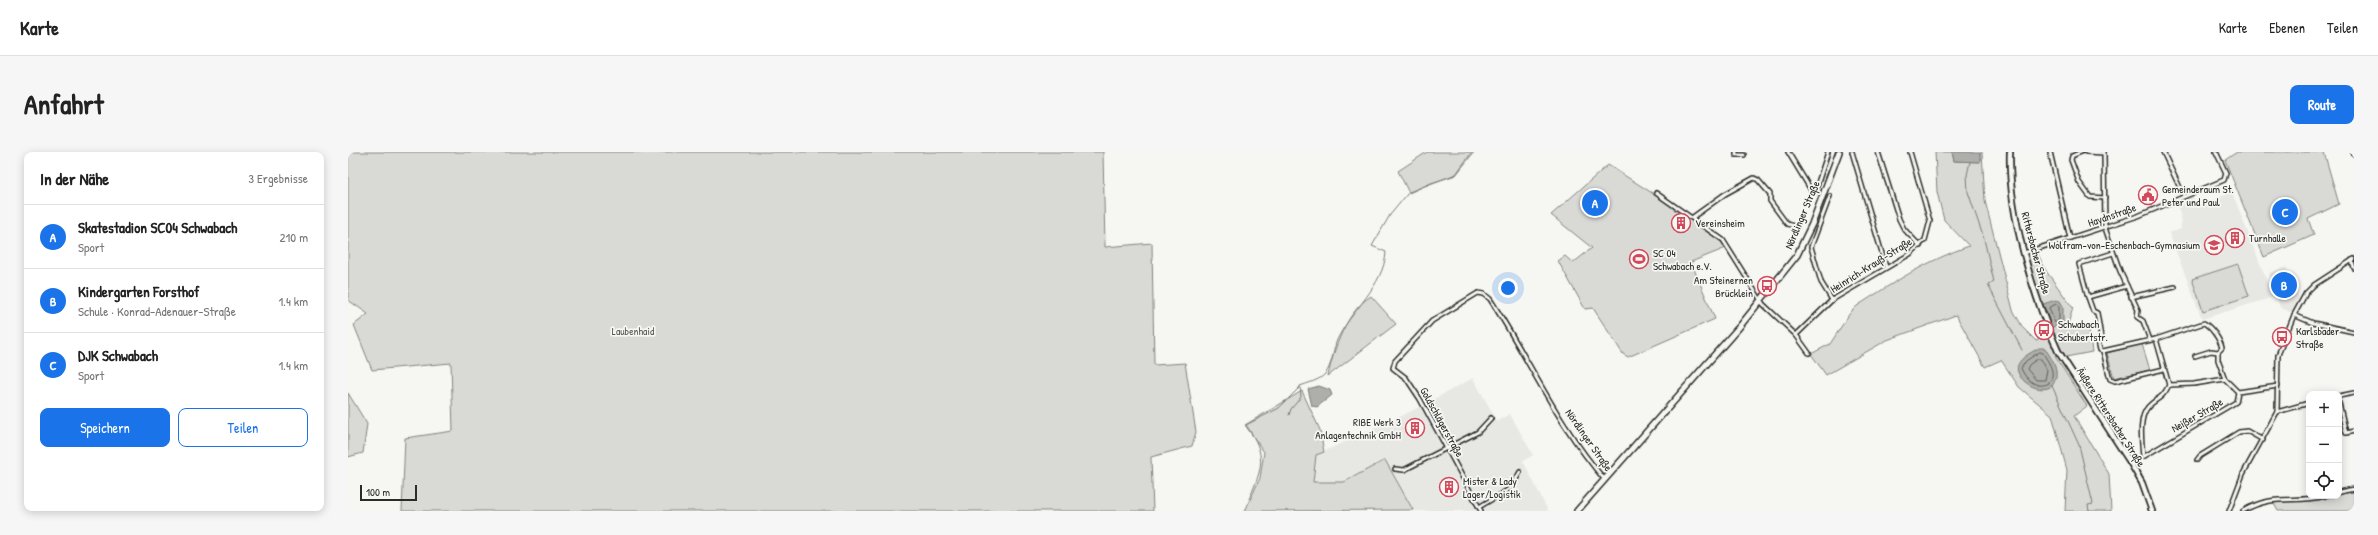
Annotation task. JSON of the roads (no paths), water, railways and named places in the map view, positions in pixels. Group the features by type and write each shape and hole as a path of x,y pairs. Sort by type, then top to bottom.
{"main road":[{"name":"Nördlinger Straße","path":"1606,480 1761,301 1802,247 1839,152"},
{"name":"Rittersbacher Straße","path":"2010,152 2010,183 2024,253 2050,334"},
{"name":"Äußere Rittersbacher Straße","path":"2050,334 2058,351 2142,483 2152,511"},
{"path":"1577,511 1606,480"}],"street":[{"path":"1736,152 1736,156 1744,156"},
{"name":"Nördlinger Straße","path":"1788,152 1811,190 1815,192 1828,152"},
{"path":"1852,152 1886,267"},
{"path":"1878,152 1899,220 1904,229 1920,246"},
{"name":"Heinrich-Krauß-Straße","path":"1796,335 1832,300 1910,254 1920,246 1928,233 1930,221 1910,152"},
{"path":"2050,152 2070,238"},
{"path":"2081,152 2072,156 2071,160 2079,182 2090,197 2105,198"},
{"path":"2086,152 2104,153 2105,228 2113,253 2138,310 2138,317 2144,321 2150,340"},
{"path":"2163,152 2184,196"},
{"name":"Haydnstraße","path":"2024,253 2105,228 2225,178 2226,173 2216,152"},
{"path":"1693,218 1725,194 1754,178 1758,180 1770,194 1770,201 1787,224 1798,228"},
{"path":"1656,193 1723,240 1761,301 1796,335 1809,353"},
{"path":"1830,196 1811,247 1821,282 1832,300"},
{"path":"2113,253 2079,264 2093,311 2097,313 2101,337 2098,341 2100,350 2103,351 2110,379 2115,381 2164,369"},
{"path":"2229,511 2243,474 2277,412 2278,354 2294,315 2306,294 2314,285 2353,260 2354,268"},
{"path":"2088,297 2127,286"},
{"path":"2132,297 2175,287"},
{"name":"Nördlinger Straße","path":"1393,368 1395,361 1432,321 1472,295 1478,293 1488,296 1557,411 1594,468 1606,480"},
{"path":"2294,315 2313,323 2354,332"},
{"path":"2103,351 2156,339 2204,323 2221,343 2222,348 2218,352 2218,360 2226,379 2238,392 2278,386"},
{"path":"2156,339 2169,385 2194,384 2226,379"},
{"path":"2195,356 2211,351 2218,352"},
{"name":"Goldschlägerstraße","path":"1393,368 1406,378 1420,399 1481,511"},
{"name":"Neißer Straße","path":"2169,385 2165,393 2155,404 2149,406 2144,413 2143,457 2236,402 2238,392"},
{"path":"2342,395 2354,393"},
{"path":"2277,412 2306,404"},
{"path":"2342,416 2346,433 2354,432"},
{"path":"1395,469 1404,470 1478,432 1491,418"},
{"path":"2197,460 2200,456 2239,432 2247,431 2263,440"},
{"path":"1479,507 1511,488 1520,472"},
{"path":"2342,491 2354,489"},
{"path":"2243,511 2266,500 2307,499"}],"water":[{"path":"1952,152 1980,152 1980,162 1954,161"},
{"path":"2056,300 2060,301 2063,306 2063,322 2051,328 2043,304"},
{"path":"2039,348 2045,348 2055,366 2056,371 2055,381 2052,386 2040,389 2033,387 2023,380 2017,370 2019,362"},
{"path":"1319,386 1330,390 1332,395 1317,407 1312,406 1308,389"}],"waterway":[{"path":"1289,415 1291,409 1301,397 1300,386 1320,378 1327,371 1337,340 1343,329 1366,298 1379,276 1384,264 1386,252 1372,246 1390,215 1409,192 1456,174 1472,152"},
{"path":"1970,162 1967,175 1968,192 1984,239 1994,282 1988,285 2022,350"},
{"path":"2052,386 2079,445 2093,504 2088,505 2089,511"},
{"path":"1249,499 1260,469 1261,461 1260,453 1253,435 1246,425 1279,408 1300,387"}],"place":[{"name":"Gemeinderaum St. Peter und Paul","path":"2148,195"},
{"name":"Skatestadion SC04 Schwabach","path":"1595,203"},
{"name":"DJK Schwabach","path":"2285,212"},
{"name":"Vereinsheim","path":"1681,223"},
{"name":"Turnhalle","path":"2235,238"},
{"name":"Wolfram-von-Eschenbach-Gymnasium","path":"2214,245"},
{"name":"SC 04 Schwabach e.V.","path":"1639,259"},
{"name":"Kindergarten Forsthof","path":"2284,285"},
{"name":"Am Steinernen Brücklein","path":"1767,286"},
{"name":"Schwabach Schubertstr.","path":"2044,330"},
{"name":"Karlsbader Straße","path":"2282,337"},
{"name":"RIBE Werk 3 Anlagentechnik GmbH","path":"1415,428"},
{"name":"Mister & Lady Lager/Logistik","path":"1449,487"}],"park label":[{"name":"Laubenhaid","path":"633,331"}]}
